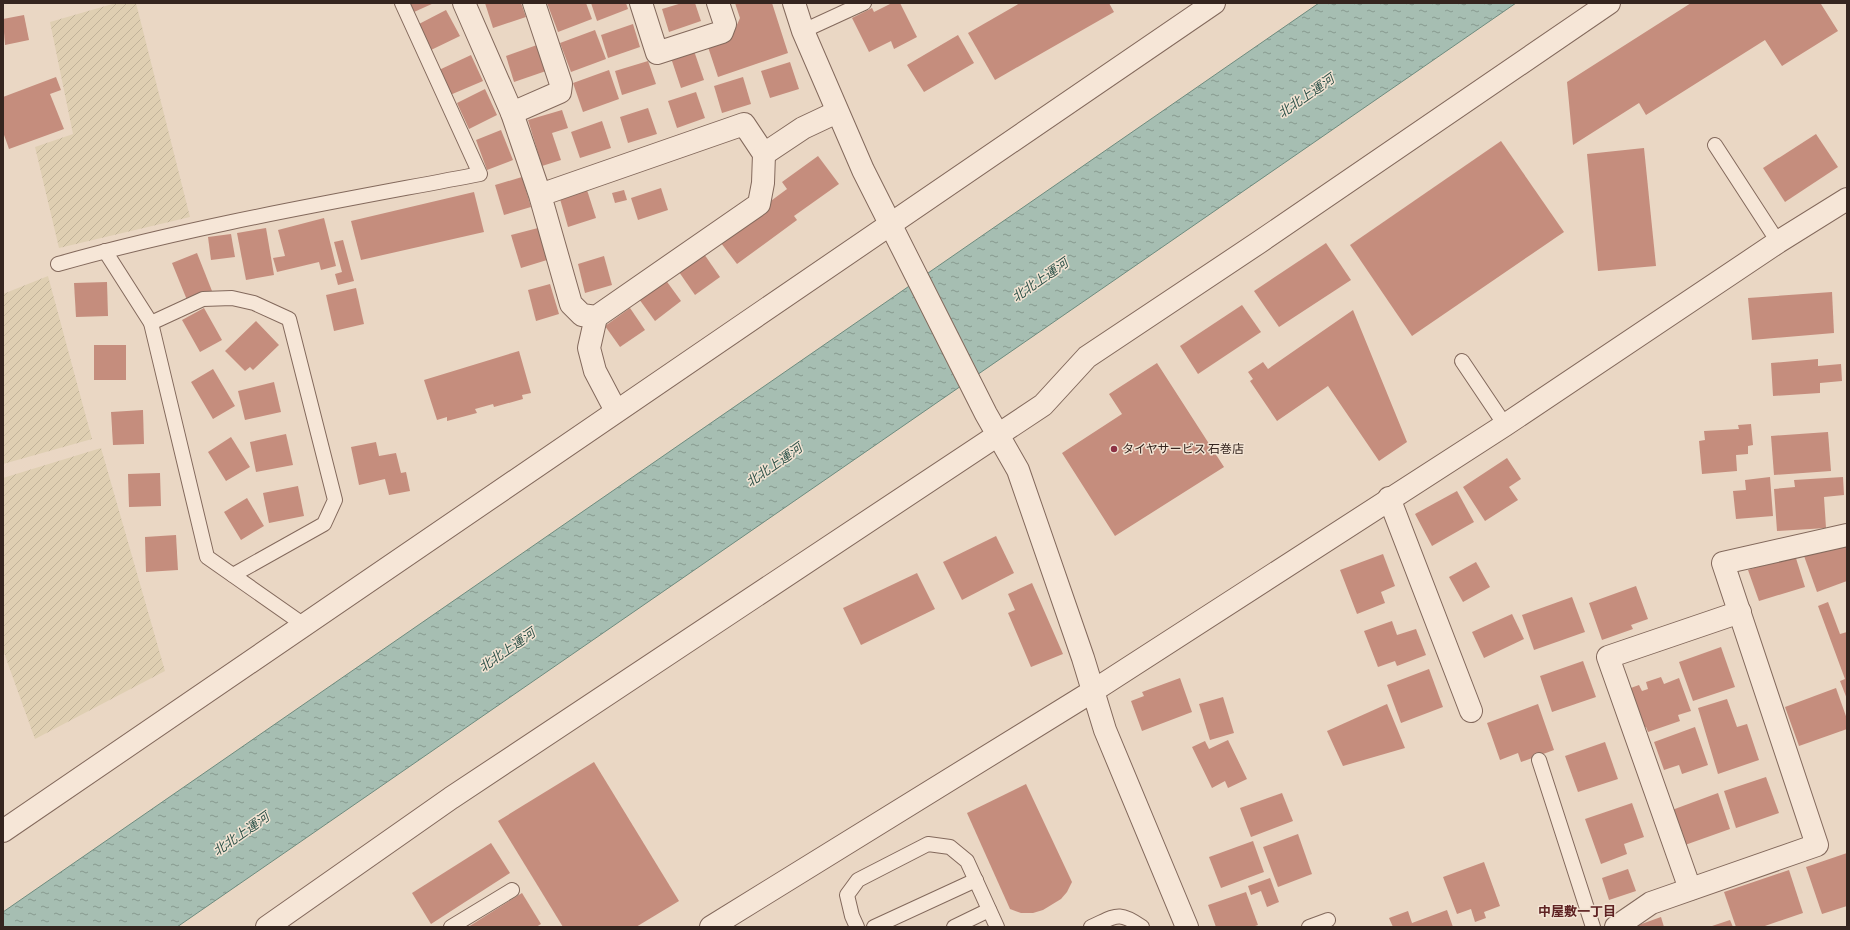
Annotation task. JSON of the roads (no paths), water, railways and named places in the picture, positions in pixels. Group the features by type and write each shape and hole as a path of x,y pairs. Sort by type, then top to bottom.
{"street":[{"path":"464,3 512,113 540,195 570,304 582,315 596,317"},
{"path":"512,113 560,92 561,84 534,3"},
{"path":"641,3 657,53 722,32 725,24 718,3"},
{"path":"794,3 803,31 863,170 986,414 1018,470 1093,690 1105,730 1187,927"},
{"path":"3,831 890,223 1214,3"},
{"path":"268,927 465,789 1043,405 1087,357 1264,239 1609,3"},
{"path":"764,154 803,128 837,112"},
{"path":"540,195 744,124 764,154 763,183 759,204 596,317 588,348 596,371 616,411"},
{"path":"711,927 1093,690 1389,498 1505,425 1778,242 1847,199"},
{"path":"1389,498 1471,711"},
{"path":"1616,927 1651,903 1818,845 1723,563 1847,535"},
{"path":"1690,889 1608,657 1740,612"}],"lane":[{"path":"58,264 105,251 268,215 480,174 402,3"},
{"path":"803,31 864,3"},
{"path":"1715,145 1778,242"},
{"path":"105,251 151,324 207,557 304,625"},
{"path":"151,324 202,299 232,298 254,303 289,319 335,500 324,524 233,575"},
{"path":"1462,362 1505,425"},
{"path":"1539,760 1593,927"},
{"path":"857,927 852,916 847,895 858,880 928,844 950,848 967,860 996,927"},
{"path":"874,927 976,880"},
{"path":"452,927 512,890"},
{"path":"954,927 989,910"},
{"path":"1091,927 1116,916 1128,917 1142,927"},
{"path":"1309,927 1328,920"}],"water":[{"name":"北北上運河","path":"1319,3 1516,3 177,927 3,927 3,912"}],"place":[{"name":"タイヤサービス 石巻店","path":"1114,449"}],"district":[{"name":"中屋敷一丁目","path":"1577,911"}]}
